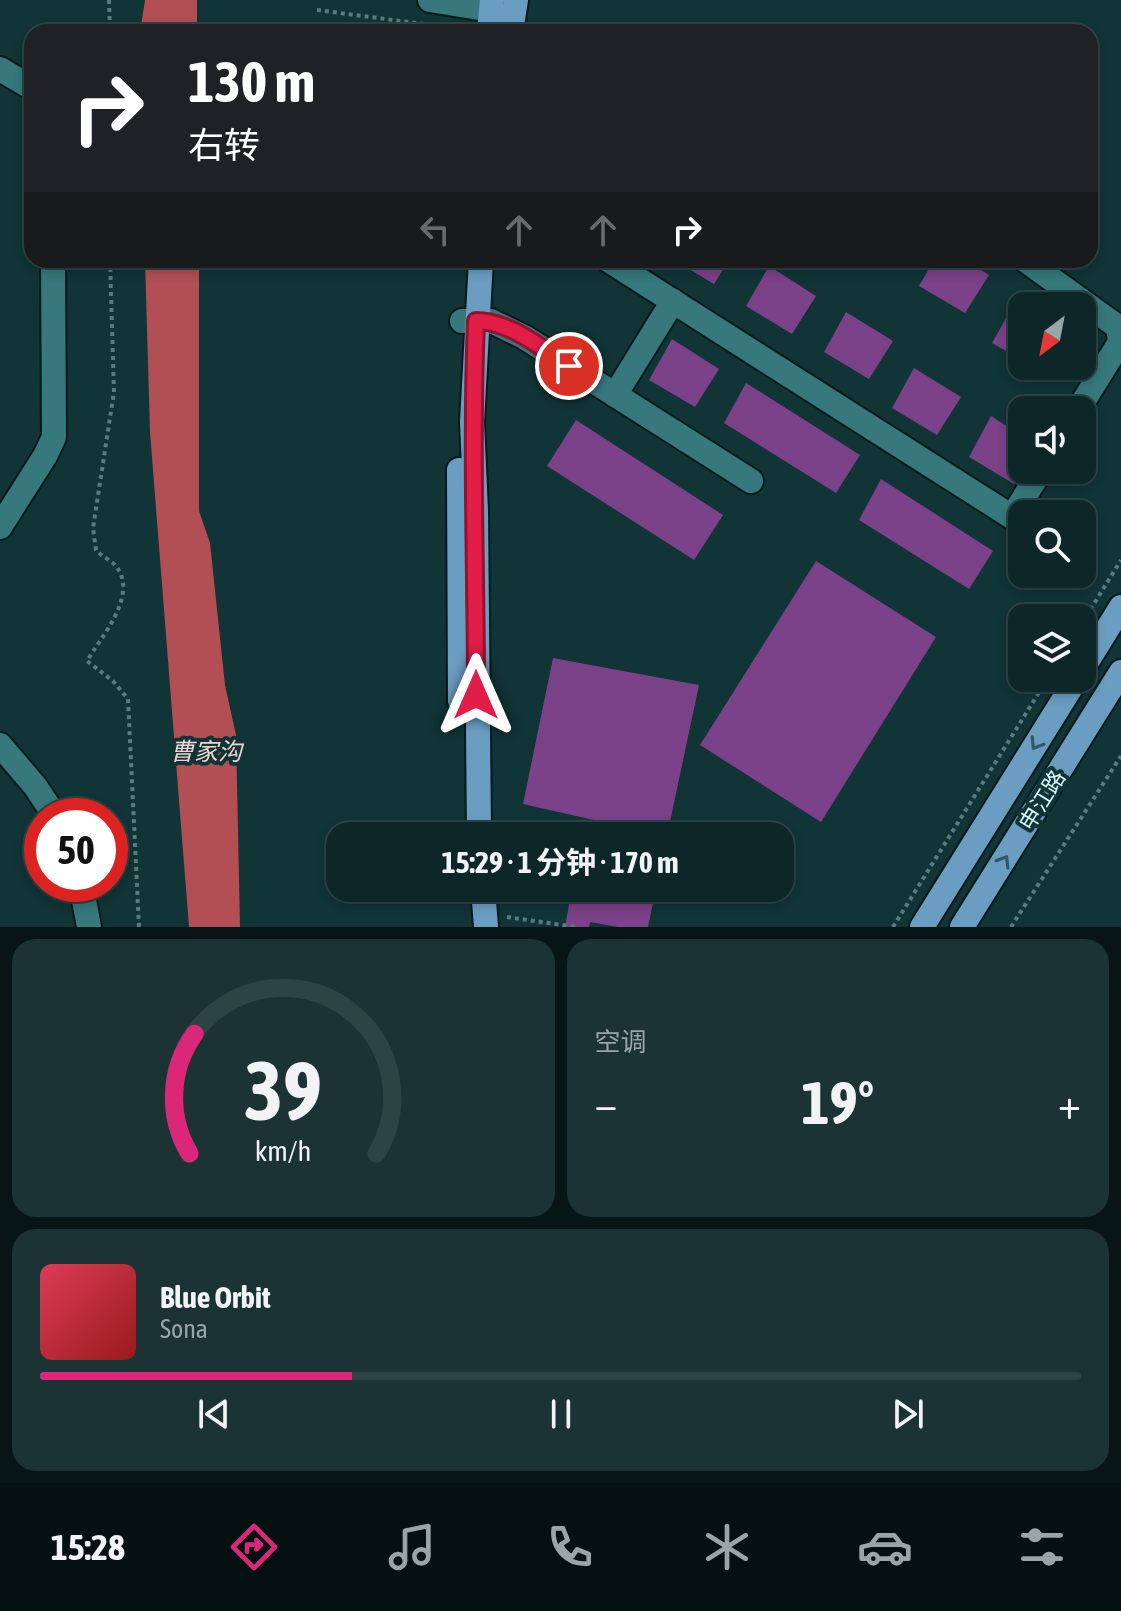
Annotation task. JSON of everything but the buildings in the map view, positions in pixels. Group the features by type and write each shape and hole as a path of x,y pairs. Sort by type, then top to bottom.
{"main road":[{"path":"512,24 516,0"},
{"path":"466,268 476,511 479,822"},
{"path":"464,822 458,601 469,321 479,268"},
{"path":"1096,647 1121,607"},
{"name":"申江路","path":"962,927 1121,672"},
{"name":"申江路","path":"922,927 1068,692"},
{"path":"472,902 480,923"},
{"path":"480,923 482,902"}],"street":[{"path":"430,0 491,14"},
{"path":"0,69 24,83"},
{"path":"0,527 54,437 53,268"},
{"path":"621,268 1012,517 1032,484"},
{"path":"1036,268 1118,327 1120,342 1087,396"},
{"path":"615,395 673,301"},
{"path":"469,321 491,321 524,337 751,481"},
{"path":"0,745 43,798"},
{"path":"84,902 89,927"}],"path":[{"path":"109,0 110,24"},
{"path":"317,10 424,24"},
{"path":"110,268 114,392 93,528 96,550 116,566 123,583 122,600 87,661 113,681 128,699 139,927"},
{"path":"1094,604 1121,560"},
{"path":"893,927 1039,692"},
{"path":"1011,927 1121,756"},
{"path":"480,923 576,927"}],"water":[{"path":"145,0 197,0 197,24 141,24"},
{"name":"曹家沟","path":"145,268 199,268 199,511 210,543 225,685 236,735 240,927 189,927 150,432"}],"route":[{"path":"476,695 476,511 472,422 476,321 491,321 524,337 569,366"}]}
